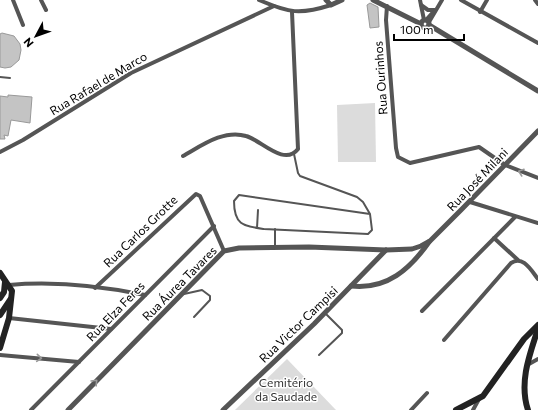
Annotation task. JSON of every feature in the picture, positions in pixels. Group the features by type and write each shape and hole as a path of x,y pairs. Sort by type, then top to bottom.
{"main road":[{"path":"0,273 6,285 12,292 9,318 0,348"},
{"path":"0,298 6,285"},
{"path":"9,318 1,312 11,299"},
{"path":"456,410 479,399 488,391 498,373 521,343 538,325"},
{"path":"528,410 524,391 524,380 538,329"},
{"path":"521,343 526,344 531,350"}],"street":[{"path":"13,0 23,25"},
{"path":"41,0 46,10"},
{"path":"259,0 292,12 317,10 331,6 342,0"},
{"path":"326,0 331,6"},
{"path":"374,0 424,23 538,91"},
{"path":"382,0 387,6"},
{"path":"424,23 442,0"},
{"path":"461,0 480,12 538,43"},
{"path":"480,12 487,0"},
{"path":"535,0 538,4"},
{"path":"421,2 424,23"},
{"path":"421,2 426,9 436,9"},
{"name":"Rua Rafael de Marco","path":"0,152 23,140 131,73 274,6"},
{"name":"Rua Ourinhos","path":"387,6 386,20 396,148 398,157 410,163 479,147 505,165"},
{"path":"183,156 220,137 232,134 247,136 283,155 294,153 298,149 292,12"},
{"name":"Rua José Milani","path":"351,286 366,288 389,280 409,266 418,258 430,241 470,202 538,131"},
{"path":"505,165 538,178"},
{"name":"Rua Carlos Grotte","path":"95,288 191,196 196,194 200,196 214,226"},
{"path":"470,202 538,224"},
{"path":"422,311 515,217"},
{"path":"214,226 224,251"},
{"name":"Rua Elza Feres","path":"31,410 214,226"},
{"path":"494,238 518,260 529,267 538,279"},
{"name":"Rua José Milani","path":"386,250 412,249 430,241"},
{"name":"Rua Áurea Tavares","path":"68,410 224,251 239,248 338,248 386,250"},
{"name":"Rua Victor Campisi","path":"223,410 325,313 386,250"},
{"path":"444,340 504,270 511,263 518,260"},
{"path":"6,285 30,283 121,290 144,295"},
{"path":"9,318 111,329"},
{"path":"0,355 79,362"},
{"path":"529,364 538,359"},
{"path":"411,410 427,393"},
{"path":"473,410 479,399"}],"lane":[{"path":"0,77 10,78"},
{"path":"294,153 300,176 357,197 370,214 372,230 368,234 257,228 248,227 239,222 234,208 234,201 239,195 370,214"},
{"path":"257,228 258,210"},
{"path":"275,229 275,248"},
{"path":"182,293 185,294 202,290 210,296 210,300 194,317"},
{"path":"318,355 342,333 342,330 325,313"}],"green space":[{"path":"375,103 376,162 338,162 337,105"},
{"name":"Cemitério da Saudade","path":"287,359 336,410 235,410"}],"building":[{"path":"370,3 378,7 379,27 370,28 367,5"},
{"path":"2,33 14,36 20,44 21,50 19,60 11,67 0,67 0,34"},
{"path":"8,95 32,97 30,123 11,120 8,136 4,135 5,139 0,139 0,96 8,97"}]}
